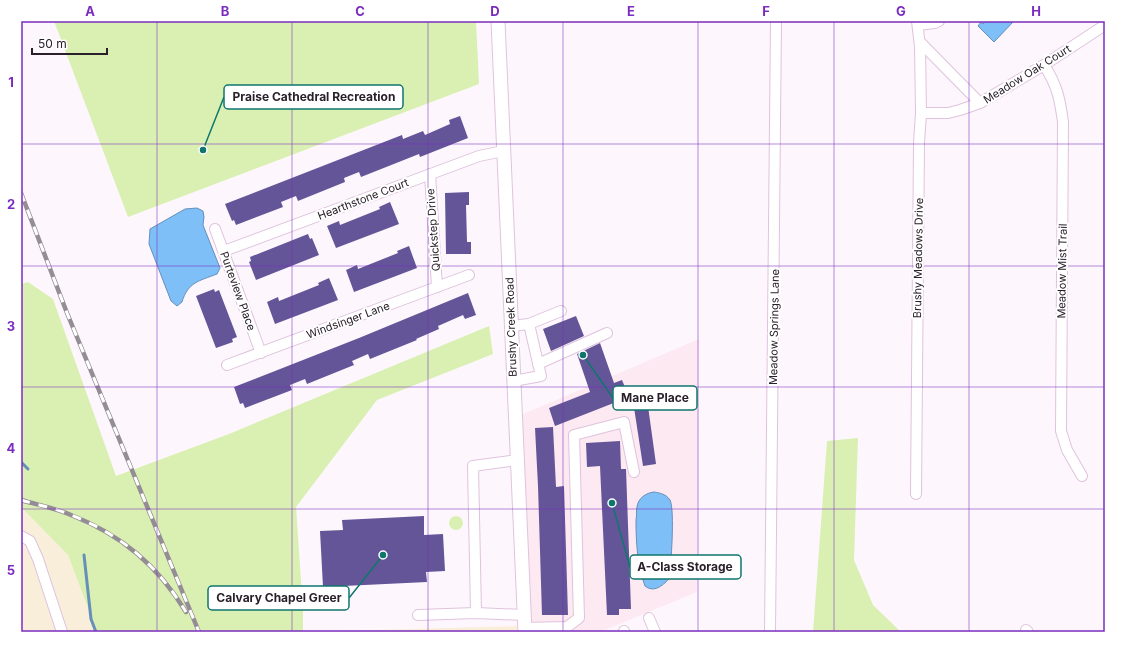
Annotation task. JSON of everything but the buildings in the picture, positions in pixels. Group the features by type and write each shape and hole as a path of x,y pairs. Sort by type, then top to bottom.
{"main road":[{"name":"Brushy Creek Road","path":"498,21 524,625"}],"street":[{"name":"Meadow Springs Lane","path":"770,632 776,21"},
{"path":"918,23 935,23 939,21"},
{"name":"Brushy Meadows Drive","path":"916,494 919,143 921,113 920,42 918,23"},
{"name":"Meadow Oak Court","path":"921,113 948,113 980,103 1044,65 1105,25"},
{"path":"920,42 980,103"},
{"name":"Meadow Mist Trail","path":"1044,65 1054,79 1060,101 1063,122 1061,426 1065,445 1082,476"},
{"name":"Hearthstone Court","path":"224,251 479,156 503,151"},
{"name":"Quickstep Drive","path":"430,174 437,287"},
{"name":"Purteview Place","path":"215,229 261,352"},
{"name":"Windsinger Lane","path":"227,365 469,275"},
{"path":"511,326 529,324 561,311"},
{"path":"513,382 541,376 529,324"},
{"path":"538,364 607,333"},
{"path":"418,615 476,613 524,625 567,627 579,618 574,435 624,422 634,472"},
{"path":"476,613 473,466 517,460"},
{"path":"21,536 30,541 38,559 62,632"},
{"path":"649,618 654,632"}],"shaded area":[{"path":"699,339 697,592 600,632 532,632 521,415"},
{"path":"21,507 68,555 97,632 21,632"},
{"path":"517,626 517,632 303,632"}],"green space":[{"path":"54,21 476,21 479,84 128,217"},
{"path":"28,282 53,299 116,476 229,434 489,326 493,354 377,400 296,507 303,610 303,632 97,632 68,555 21,507 21,284"},
{"path":"858,438 854,560 873,605 901,632 813,632 827,441"},
{"path":"453,516 459,516 463,520 463,526 459,530 453,530 449,526 449,520"}],"water":[{"path":"985,21 1014,21 994,42 978,26 981,22 983,24"},
{"path":"197,208 203,211 203,225 220,268 217,274 191,286 184,295 182,302 177,306 171,301 149,244 150,229 185,209"},
{"path":"654,492 665,495 670,500 672,515 672,539 669,579 658,588 652,589 645,586 640,570 636,520 639,501 645,495"}],"waterway":[{"path":"21,462 28,469"},
{"path":"84,555 91,619 96,632"}],"railway":[{"path":"21,193 67,313 199,632"},
{"path":"21,500 53,508 71,515 107,532 122,542 151,566 175,595 186,612"}],"place":[{"name":"Praise Cathedral Recreation","path":"203,150"},
{"name":"Mane Place","path":"583,355"},
{"name":"A-Class Storage","path":"612,503"},
{"name":"Calvary Chapel Greer","path":"383,555"}]}
